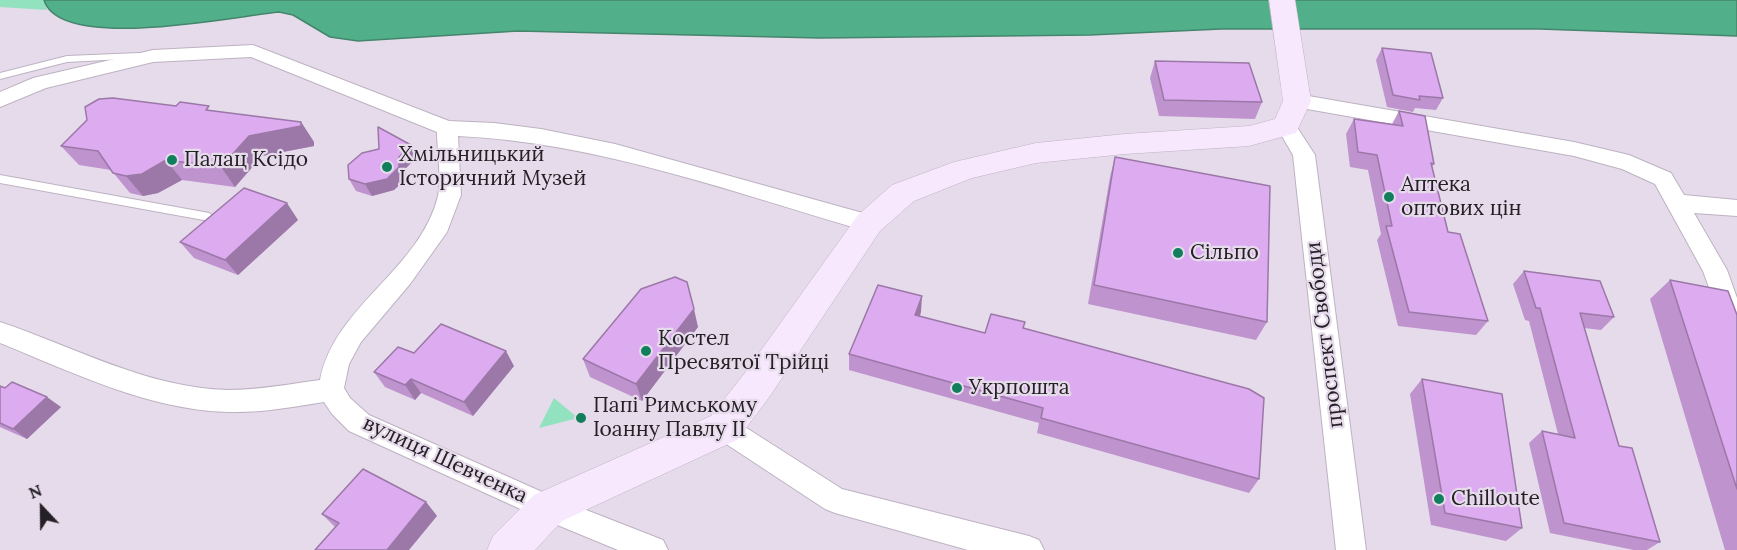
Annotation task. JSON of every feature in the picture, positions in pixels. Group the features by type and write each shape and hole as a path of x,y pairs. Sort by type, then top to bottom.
{"main road":[{"name":"проспект Свободи","path":"1282,0 1292,62 1292,114"},
{"path":"507,550 548,508 724,428 757,385 869,223 903,193 965,170 1036,153 1125,144 1249,136 1292,114"}],"street":[{"path":"0,99 40,83 153,56 253,51 447,128 494,130 541,136 615,151 869,223"},
{"path":"1292,114 1575,149 1629,163 1663,178 1726,273 1737,333"},
{"name":"проспект Свободи","path":"1292,114 1304,155 1351,550"},
{"path":"0,332 106,373 181,396 228,401 331,390 336,363 352,335 402,277 435,232 450,195 447,128"},
{"path":"1678,203 1737,208"},
{"name":"вулиця Шевченка","path":"331,390 341,406 359,423 548,508 653,550"},
{"path":"724,428 835,500 1029,550"}],"lane":[{"path":"0,76 67,59 153,56"},
{"path":"0,179 209,217"}],"shaded area":[{"path":"0,0 44,0 47,10 0,7"},
{"path":"44,0 1737,0 1737,36 1540,29 1221,29 1090,35 820,38 518,31 358,41 330,37 293,15 279,12 151,27 114,28 81,25 57,16"},
{"path":"554,398 578,418 539,428"}],"building":[{"path":"1382,48 1431,53 1443,98 1419,96 1420,100 1393,95"},
{"path":"1155,61 1249,63 1262,102 1164,100"},
{"path":"113,98 176,106 180,102 209,106 206,110 301,122 301,126 249,136 221,167 166,160 142,174 126,176 113,173 98,151 61,146 87,120 85,107 99,99"},
{"path":"1399,111 1425,116 1434,164 1431,163 1448,232 1460,234 1488,321 1409,312 1386,226 1392,226 1377,155 1358,152 1354,119 1403,126"},
{"path":"378,127 411,145 399,157 399,167 387,179 365,184 349,179 348,165 362,153 379,149"},
{"name":"Сільпо","path":"1115,157 1270,186 1267,322 1094,285"},
{"path":"244,188 287,203 225,260 180,242"},
{"path":"1524,271 1600,281 1614,317 1580,313 1619,446 1632,448 1660,542 1564,523 1542,431 1575,438 1540,308 1536,308"},
{"name":"Костел Пресвятої Трійці","path":"675,277 687,282 694,309 636,384 583,359 641,289"},
{"path":"1670,280 1728,291 1737,315 1737,489"},
{"path":"878,285 922,296 915,315 985,333 991,314 1025,322 1023,328 1249,389 1264,398 1259,479 1041,418 1043,408 849,354"},
{"path":"441,324 506,351 464,402 411,379 405,385 374,372 398,347 414,353"},
{"path":"1422,379 1502,394 1522,528 1445,513"},
{"path":"12,382 47,397 13,429 0,423 0,386 5,388"},
{"path":"363,469 426,502 387,550 315,550 339,523 322,514"}],"place":[{"name":"Палац Ксідо","path":"172,160"},
{"name":"Хмільницький Історичний Музей","path":"387,167"},
{"name":"Аптека оптових цін","path":"1389,197"},
{"name":"Сільпо","path":"1178,253"},
{"name":"Костел Пресвятої Трійці","path":"646,351"},
{"name":"Укрпошта","path":"957,388"},
{"name":"Папі Римському Іоанну Павлу ІІ","path":"581,418"},
{"name":"Chilloute","path":"1439,499"}]}
